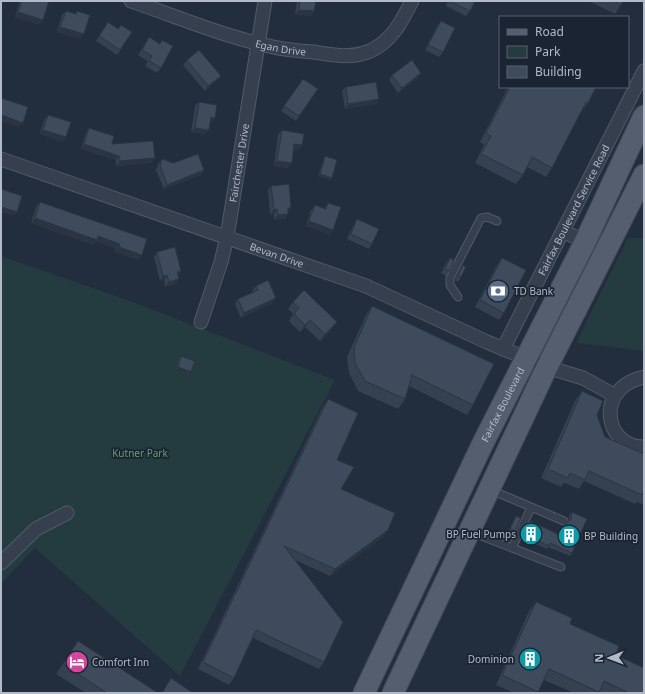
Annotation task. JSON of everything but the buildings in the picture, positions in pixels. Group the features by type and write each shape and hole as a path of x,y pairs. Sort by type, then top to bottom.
{"main road":[{"name":"Fairfax Boulevard","path":"364,693 525,358 585,242 644,116"},
{"path":"397,691 416,645 547,367 644,175"},
{"path":"394,629 416,645"}],"street":[{"name":"Egan Drive","path":"131,1 258,43 274,47 341,56 360,55 383,43 394,33 412,1"},
{"name":"Fairchester Drive","path":"201,322 221,262 227,237 265,1"},
{"name":"Fairfax Boulevard Service Road","path":"503,349 644,71"},
{"path":"628,102 644,111"},
{"name":"Bevan Drive","path":"1,159 366,286 503,349 547,367 584,378 614,395"},
{"path":"563,230 585,242"},
{"path":"644,377 632,379 622,385 614,395 610,405 610,416 613,427 619,437 628,444 644,447"},
{"path":"1,563 36,529 67,513"}],"lane":[{"path":"458,297 450,285 450,278 481,218 486,217 497,221"},
{"path":"489,489 564,521"},
{"path":"512,548 531,508"},
{"path":"469,531 561,567"}],"green space":[{"path":"628,238 644,238 644,351 576,343"},
{"name":"Kutner Park","path":"1,256 133,302 335,380 180,676 35,548 1,584"}],"place":[{"name":"TD Bank","path":"498,291"},
{"name":"BP Fuel Pumps","path":"531,534"},
{"name":"BP Building","path":"569,536"},
{"name":"Dominion","path":"530,659"},
{"name":"Comfort Inn","path":"77,662"}]}
